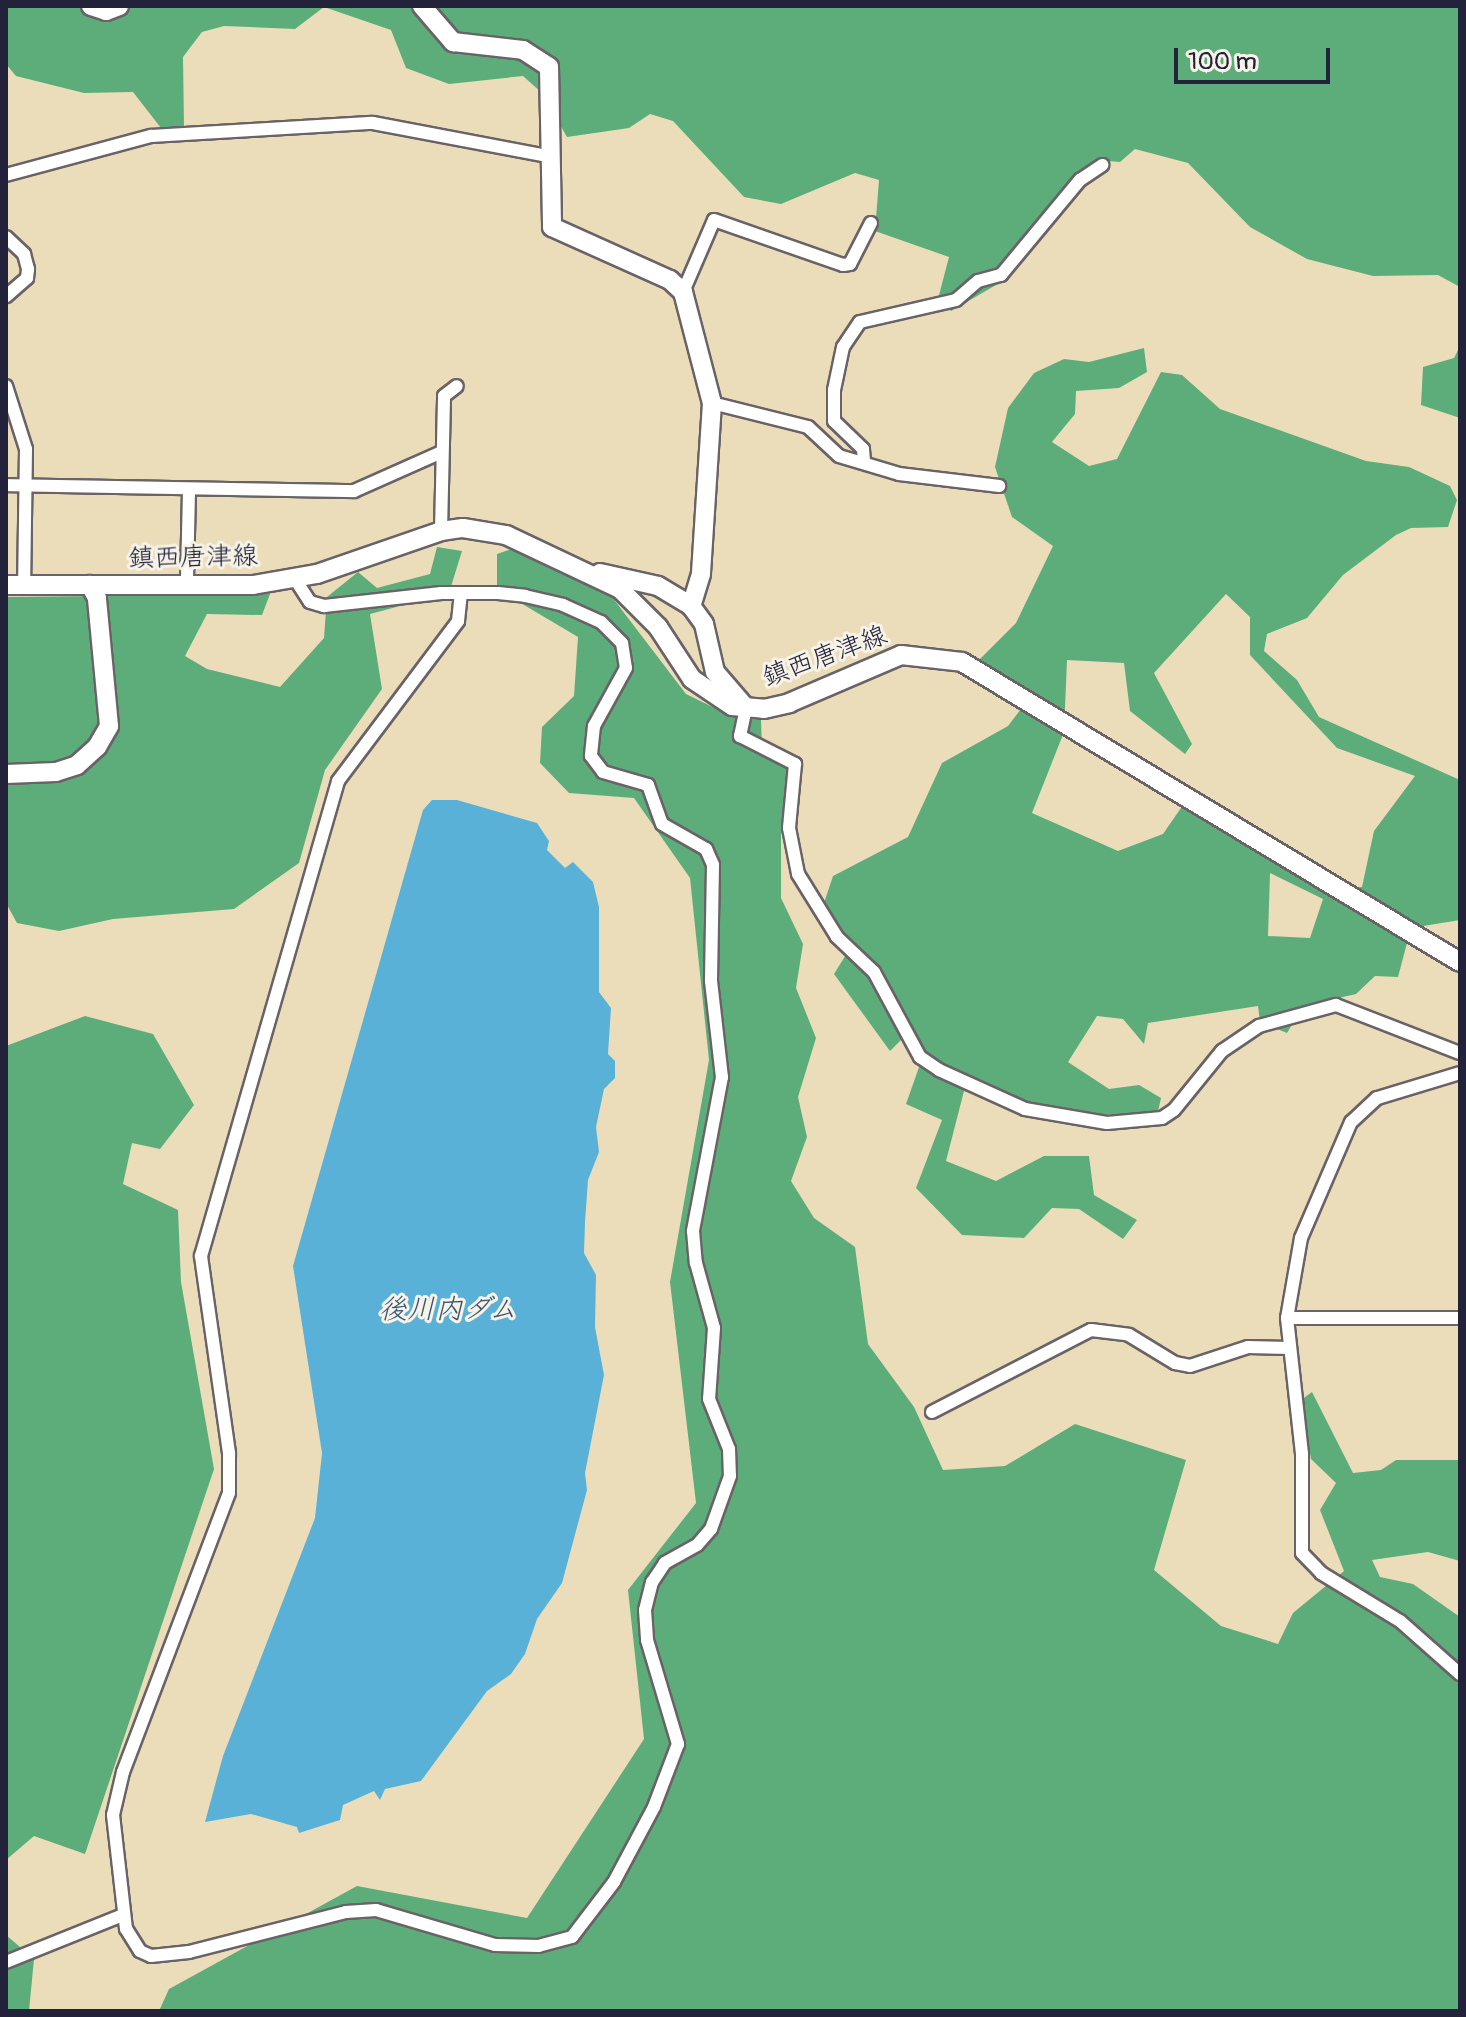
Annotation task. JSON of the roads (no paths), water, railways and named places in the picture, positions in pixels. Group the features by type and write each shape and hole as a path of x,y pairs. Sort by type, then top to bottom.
{"main road":[{"path":"91,6 106,11 119,6"},
{"path":"422,6 453,42 523,50 549,67 548,156 552,227 670,280 683,292 712,403 701,574 691,606"},
{"name":"鎮西唐津線","path":"15,585 253,585 295,579 441,531 472,529 506,535 590,573 638,604 708,693 746,708 789,703 901,655 962,662 1460,962"},
{"path":"590,573 658,586 691,606 704,624 715,672 746,708"},
{"path":"6,774 56,772 77,765 97,747 109,726 97,598 90,585"}],"street":[{"path":"6,175 151,136 373,123 548,156"},
{"path":"864,461 863,449 834,421 843,347 860,322 956,300 978,281 1001,275 1080,180 1102,165"},
{"path":"683,292 714,220 843,265 850,264 871,223"},
{"path":"6,237 24,254 28,269 27,278 6,296"},
{"path":"6,386 26,449 27,486 15,585"},
{"path":"441,531 444,396 457,386"},
{"path":"712,403 808,427 831,452 899,474 999,486"},
{"path":"6,485 354,491 442,452"},
{"path":"187,579 189,489"},
{"path":"295,579 310,602 324,606 461,593 525,596 563,605 614,632 622,643 626,668 594,726 591,756 603,772 648,785 662,824 706,849 713,865 711,981 722,1077 693,1231 696,1263 714,1328 709,1399 732,1463 711,1529 697,1545 665,1563 652,1582 645,1610 647,1640 678,1744 654,1807 614,1882 583,1927 557,1944 470,1940 376,1910 346,1912 189,1952 151,1956 133,1942 123,1915 113,1815 117,1792 229,1493 229,1453 201,1283 201,1256 338,781 458,621 461,593"},
{"path":"746,708 740,736 795,764 789,828 798,874 837,937 874,972 920,1057 939,1070 1025,1109 1107,1123 1162,1118 1222,1051 1259,1026 1336,1005 1460,1053"},
{"path":"1460,1073 1377,1098 1351,1122 1301,1238 1287,1318 1302,1454 1302,1553 1321,1573 1400,1621 1460,1674"},
{"path":"1287,1318 1460,1318"},
{"path":"932,1412 1091,1330 1129,1335 1175,1363 1190,1366 1248,1347 1289,1348"},
{"path":"6,1962 123,1915"}],"water":[{"name":"後川内ダム","path":"432,800 457,800 537,823 549,841 547,850 565,868 573,862 593,882 599,907 599,992 611,1008 608,1054 615,1061 615,1078 604,1089 596,1127 599,1152 588,1180 585,1222 584,1253 596,1275 595,1327 604,1375 585,1473 587,1490 562,1583 537,1619 525,1654 511,1674 487,1691 421,1781 385,1789 380,1800 374,1791 343,1805 340,1820 299,1833 297,1827 251,1814 205,1822 223,1756 315,1518 322,1453 293,1266 423,810"}]}
